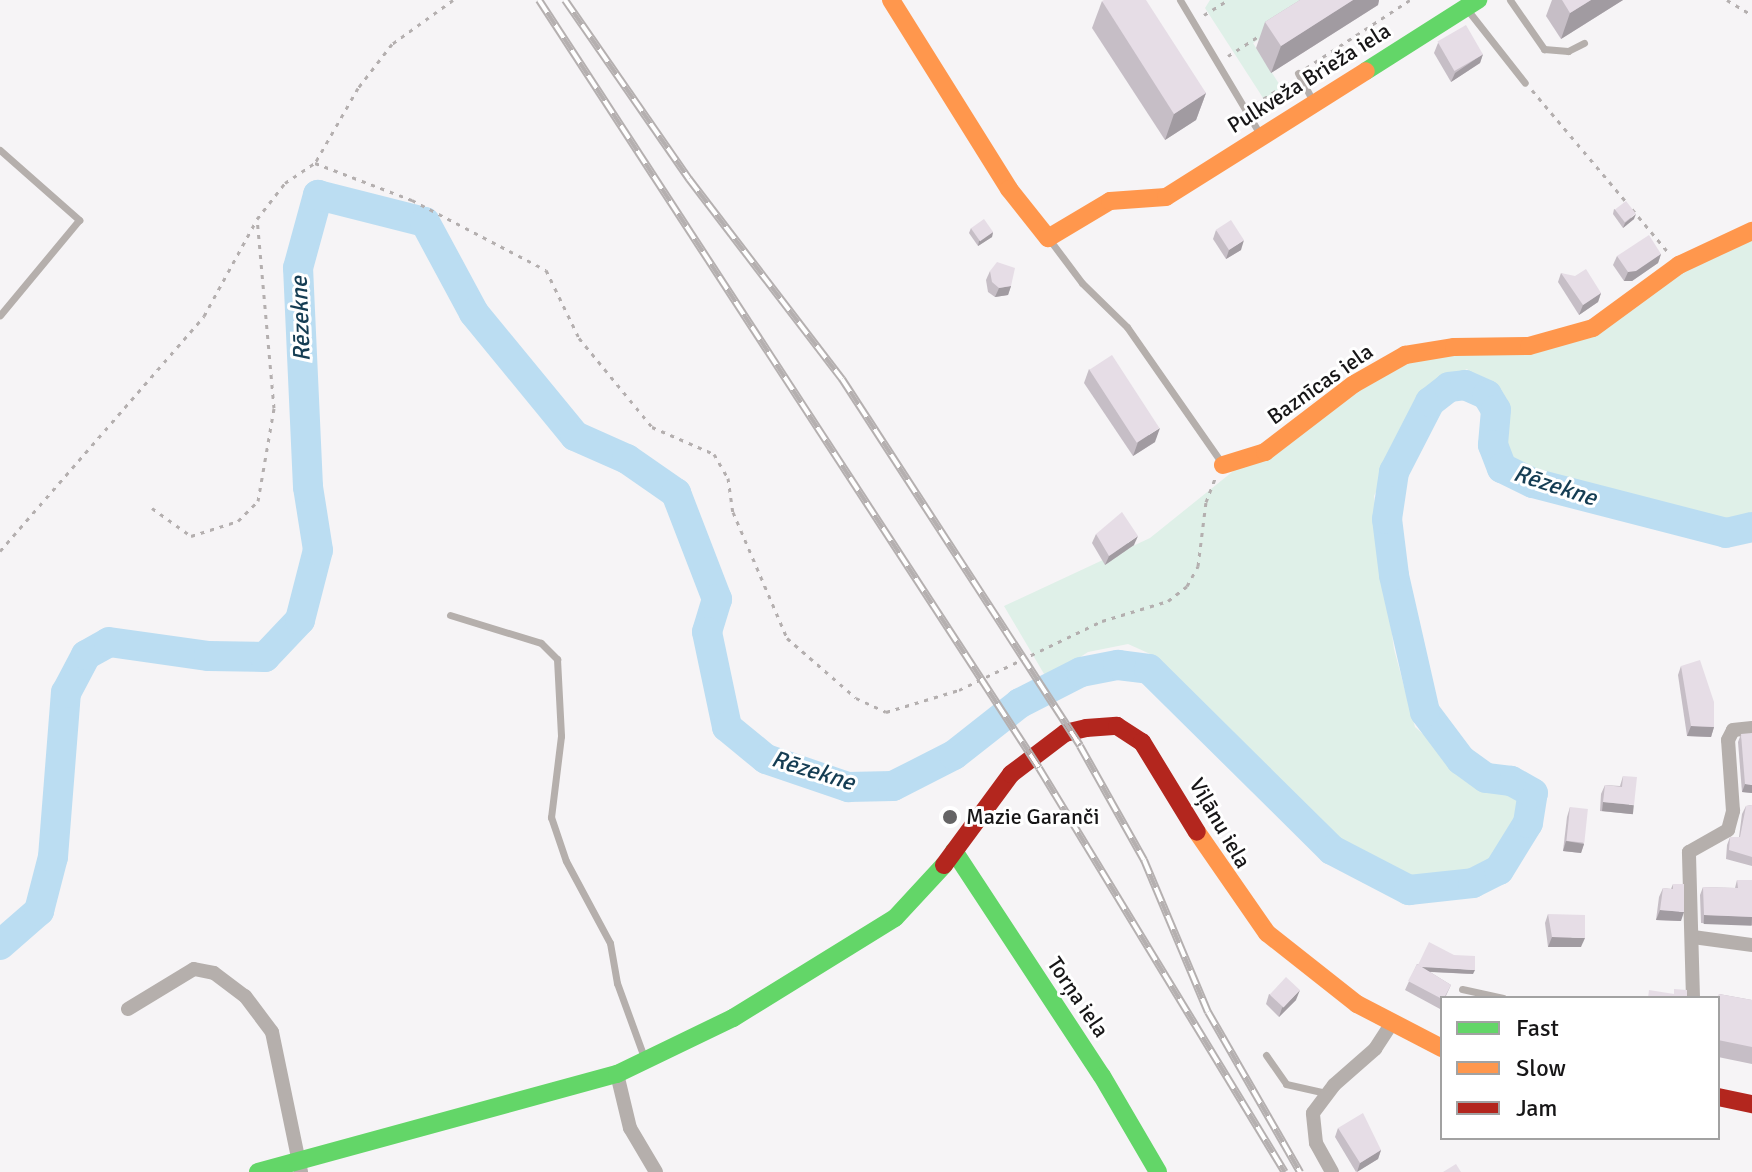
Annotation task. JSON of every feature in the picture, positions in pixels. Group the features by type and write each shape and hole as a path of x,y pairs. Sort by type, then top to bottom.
{"street":[{"path":"891,0 1009,189 1048,238"},
{"name":"Pulkveža Brieža iela","path":"1048,238 1110,201 1166,197 1315,105 1468,3"},
{"name":"Baznīcas iela","path":"1223,465 1265,452 1354,384 1405,355 1454,347 1529,346 1593,328 1679,265 1752,231"},
{"name":"Viļānu iela","path":"258,1172 300,1166 617,1074 733,1018 876,933 911,902 954,851 1011,774 1065,733 1117,726 1152,755 1229,885 1267,933 1309,970 1391,1024 1440,1047"},
{"path":"1693,996 1689,852 1721,837 1731,821 1727,749 1733,730 1752,728"},
{"name":"Torņa iela","path":"954,851 1102,1076 1158,1172"},
{"path":"1693,937 1752,945"},
{"path":"128,1009 194,969 214,973 245,996 272,1032 300,1166"},
{"path":"1332,1172 1311,1125 1326,1093 1375,1049 1391,1024"},
{"path":"617,1074 630,1128 656,1172"},
{"path":"1720,1097 1752,1104"}],"lane":[{"path":"1180,0 1261,136"},
{"path":"1510,0 1544,49 1568,51 1584,43"},
{"path":"1468,3 1525,83"},
{"path":"1298,73 1315,105"},
{"path":"0,150 79,220 0,315"},
{"path":"1048,238 1082,283 1127,327 1223,465"},
{"path":"450,615 541,643 557,659 561,736 551,817 566,861 610,943 617,983 646,1062"},
{"path":"1462,989 1494,996"},
{"path":"1266,1055 1286,1084 1326,1093"}],"path":[{"path":"0,551 204,316 257,219 285,183 315,163 358,88 392,44 453,0"},
{"path":"1193,22 1228,0"},
{"path":"1244,107 1265,101 1298,73 1410,0"},
{"path":"1727,0 1752,15"},
{"path":"1217,62 1267,31"},
{"path":"1525,83 1679,265"},
{"path":"315,163 412,200 546,270 579,338 652,427 714,454 728,478 733,512 787,638 825,675 886,712 959,690 1102,621 1168,601 1187,586 1198,566 1209,488 1223,465"},
{"path":"152,508 191,536 238,521 258,501 274,408 257,219"}],"shaded area":[{"path":"1210,0 1319,0 1253,43 1283,90 1265,101 1205,8"},
{"path":"1752,225 1752,527 1726,533 1533,483 1502,468 1506,405 1467,369 1426,389 1374,496 1394,649 1415,727 1483,787 1486,778 1533,793 1473,883 1384,880 1332,850 1157,657 1128,644 1088,652 1047,679 1004,606 1150,538 1252,456 1405,355 1593,328"}],"building":[{"path":"1104,0 1146,0 1206,93 1174,114"},
{"path":"1300,0 1353,0 1281,46 1265,22"},
{"path":"1562,0 1591,0 1570,13"},
{"path":"1466,25 1483,54 1454,71 1437,42"},
{"path":"1626,201 1636,214 1625,222 1615,210"},
{"path":"984,219 993,232 980,241 971,228"},
{"path":"1231,220 1244,240 1229,250 1216,230"},
{"path":"1649,235 1661,254 1636,271 1628,272 1617,256"},
{"path":"997,262 1015,268 1011,286 999,288 992,282 990,271"},
{"path":"1586,269 1601,293 1583,305 1561,273 1575,276"},
{"path":"1112,355 1159,428 1137,443 1089,370"},
{"path":"1122,512 1138,536 1109,556 1096,534"},
{"path":"1700,660 1714,702 1714,727 1691,726 1681,666"},
{"path":"1752,733 1752,785 1745,784 1741,734"},
{"path":"1623,776 1637,777 1634,805 1603,802 1605,785 1622,787"},
{"path":"1752,805 1752,857 1729,850 1730,837 1740,837 1746,806"},
{"path":"1570,807 1588,809 1584,843 1566,841"},
{"path":"1737,880 1752,880 1752,917 1704,915 1703,887 1738,888"},
{"path":"1673,884 1684,884 1684,912 1660,910 1663,888 1673,889"},
{"path":"1548,914 1585,915 1585,938 1552,937"},
{"path":"1429,942 1454,955 1475,956 1475,970 1421,967 1418,965"},
{"path":"1417,964 1451,985 1445,996 1440,998 1408,981"},
{"path":"1286,977 1300,990 1284,1008 1270,995"},
{"path":"1674,989 1687,990 1687,996 1648,996 1649,990 1674,994"},
{"path":"1719,996 1752,1000 1752,1047 1720,1040"},
{"path":"1363,1113 1381,1150 1360,1163 1338,1128"},
{"path":"1456,1164 1461,1172 1443,1172"}],"waterway":[{"name":"Rēzekne","path":"0,945 39,911 53,857 66,693 86,655 109,642 209,656 265,657 300,620 318,550 308,487 298,268 318,195 425,222 474,313 575,436 627,459 676,493 717,599 707,632 727,727 766,759 848,787 893,786 954,755 1020,703 1081,672 1118,665 1149,669 1332,850 1409,890 1473,883 1499,870 1528,823 1533,793 1511,781 1486,778 1461,760 1425,712 1394,575 1387,519 1394,472 1430,402 1449,387 1465,385 1487,395 1496,410 1493,445 1502,468 1533,483 1726,533 1752,527"}],"railway":[{"path":"539,0 1039,768 1285,1172"},
{"path":"565,0 689,179 842,379 1080,746 1144,860 1208,1012 1300,1172"}],"traffic: fast":[{"path":"1366,71 1478,0"},
{"path":"954,851 1102,1076 1158,1172"},
{"path":"258,1172 617,1074 733,1018 895,918 944,865"}],"traffic: slow":[{"path":"891,0 1009,189 1048,238 1110,201 1166,197 1366,71"},
{"path":"1223,465 1265,452 1354,384 1405,355 1454,347 1529,346 1593,328 1679,265 1752,231"},
{"path":"1197,832 1267,933 1357,1004 1440,1047"}],"traffic: jam":[{"path":"944,865 1011,774 1065,733 1086,728 1117,726 1142,742 1197,832"},
{"path":"1720,1097 1752,1104"}],"place":[{"name":"Mazie Garanči","path":"950,817"}]}
